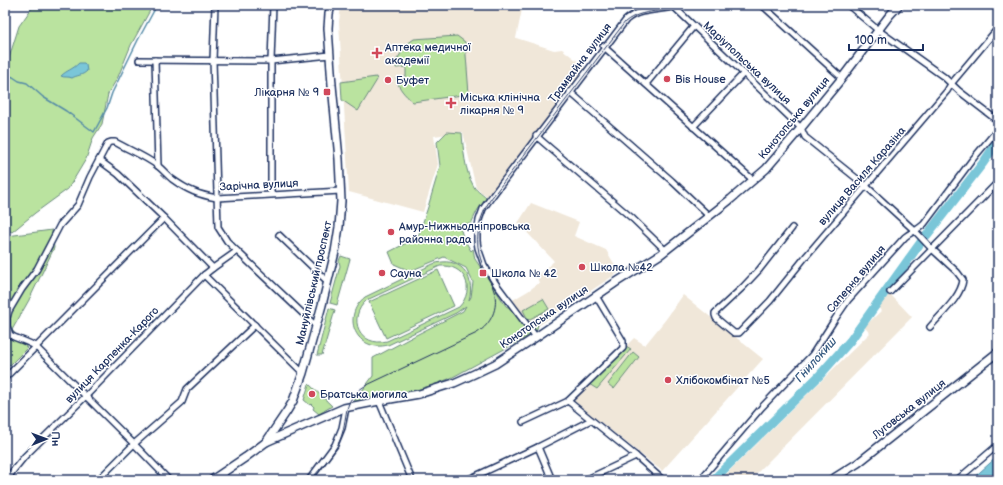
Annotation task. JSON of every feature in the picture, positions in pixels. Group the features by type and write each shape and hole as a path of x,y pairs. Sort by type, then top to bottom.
{"street":[{"path":"215,5 213,60 218,227 227,241 316,326"},
{"path":"271,194 271,61 273,5"},
{"name":"Мануйлівський проспект","path":"212,480 266,442 280,423 293,401 303,373 335,252 339,227 341,191 328,28 331,5"},
{"name":"Трамвайна вулиця","path":"536,337 489,275 484,265 477,241 478,226 481,214 489,200 622,24 630,16 641,12 682,5"},
{"path":"762,5 842,78"},
{"path":"848,5 878,30 944,78 959,92 998,121"},
{"name":"Конотопська вулиця","path":"266,442 346,408 419,394 454,383 495,364 665,250 731,199 766,169 842,78 899,5"},
{"name":"Маріупольська вулиця","path":"673,6 801,128 805,137 866,186 957,272 963,280 959,291 949,306 930,327"},
{"path":"646,84 694,26"},
{"name":"вулиця Василя Каразіна","path":"792,228 754,276 715,313 716,318 732,332 737,333 770,301 947,91 951,84 998,28"},
{"path":"604,47 752,180"},
{"path":"139,60 271,61 330,55"},
{"path":"155,60 158,166"},
{"path":"693,127 744,73"},
{"path":"570,92 672,181 709,216"},
{"name":"Саперна вулиця","path":"700,480 762,407 812,355 848,300 905,237 919,229 924,224 972,160 998,129"},
{"path":"537,137 633,219 665,250"},
{"name":"Зарічна вулиця","path":"36,347 10,335 6,318 8,311 37,269 60,225 78,205 108,143 113,142 135,153 158,166 172,179 188,190 202,195 217,198 341,191"},
{"path":"99,160 118,174 213,268"},
{"path":"890,292 998,182"},
{"path":"5,378 164,218"},
{"path":"278,235 327,281"},
{"name":"вулиця Карпенка-Карого","path":"8,480 12,472 25,456 204,275 237,251"},
{"path":"204,275 303,373"},
{"path":"523,422 568,401 624,346 623,341 596,296"},
{"path":"98,480 134,444 182,402 187,389 255,325"},
{"path":"36,347 169,480"},
{"name":"Луговська вулиця","path":"831,480 858,463 998,352"},
{"path":"379,401 412,480"},
{"path":"568,401 663,480"},
{"path":"310,480 335,445 342,428 346,408"},
{"path":"468,480 591,420"},
{"path":"957,480 998,446"},
{"path":"538,447 552,480"},
{"path":"585,480 636,456"}],"shaded area":[{"name":"Міська клінічна лікарня № 9","path":"341,5 523,5 516,38 554,50 562,49 585,67 506,174 487,197 476,188 463,132 434,136 438,164 423,212 349,192 339,22"},
{"name":"Школа №42","path":"531,203 579,222 574,236 606,250 619,272 532,330 511,301 539,283 537,277 554,261 518,223"},
{"path":"890,294 912,317 750,480 720,480 870,333 864,327 881,311 878,307"},
{"name":"Хлібокомбінат №5","path":"683,295 763,359 662,471 574,401 595,377 634,338 645,345"}],"green space":[{"path":"34,5 153,5 131,45 118,77 108,94 102,124 93,138 86,159 68,189 12,232 5,229 5,81 8,76 8,61 19,26"},
{"path":"457,36 465,42 469,94 413,102 402,91 396,78 406,77 406,67 396,68 396,61 407,44 414,39"},
{"path":"376,77 377,80 358,111 342,100 341,82"},
{"path":"447,132 462,133 465,159 470,179 475,189 486,198 477,211 471,224 459,224 463,237 471,251 473,249 475,259 506,306 512,309 518,318 538,325 536,332 451,378 426,388 352,403 373,376 373,358 463,311 466,306 456,313 388,345 377,346 368,344 361,339 356,332 353,323 354,314 358,305 365,297 433,264 451,262 458,265 468,275 471,291 469,300 471,297 473,282 466,268 444,257 410,271 394,264 389,252 418,237 440,166 437,142","holes":["440,266 449,266 461,273 467,286 467,293 459,307 387,341 378,342 363,336 359,330 357,315 367,300"]},
{"path":"52,230 54,248 29,300 12,330 27,348 5,370 5,235 7,236"},
{"path":"341,256 350,259 337,305 330,303 340,266 339,261"},
{"path":"438,270 454,306 386,338 369,302"},
{"path":"543,299 549,309 528,320 523,310"},
{"path":"329,308 335,310 322,355 317,355"},
{"path":"626,346 631,349 597,389 589,384"},
{"path":"633,352 639,357 614,389 608,384"},
{"path":"309,384 332,406 319,414 313,409 314,407 311,404 310,405 304,400"}],"water":[{"path":"79,63 84,63 86,65 87,71 85,73 72,78 61,76 65,72"},
{"path":"998,456 998,475 989,480 971,480"}],"waterway":[{"path":"5,74 27,83 43,97 66,111 94,132 107,108 112,93 138,40 157,5"},
{"name":"Гнилокиш","path":"927,235 983,163 998,141"},
{"name":"Гнилокиш","path":"713,480 819,376 850,341 921,242"}],"tram line":[{"path":"311,480 331,456 340,440 349,403 357,391 477,333 490,320 495,309 495,297 494,291 480,258 478,246 479,226 490,200 625,22 646,13 686,5"}],"place":[{"name":"Аптека медичної академії","path":"377,53"},
{"name":"Bis House","path":"667,79"},
{"name":"Буфет","path":"388,80"},
{"name":"Лікарня № 9","path":"327,92"},
{"name":"Міська клінічна лікарня № 9","path":"451,103"},
{"name":"Амур-Нижньодніпровська районна рада","path":"391,232"},
{"name":"Школа №42","path":"582,267"},
{"name":"Сауна","path":"382,273"},
{"name":"Школа № 42","path":"483,273"},
{"name":"Хлібокомбінат №5","path":"668,380"},
{"name":"Братська могила","path":"312,394"}]}
